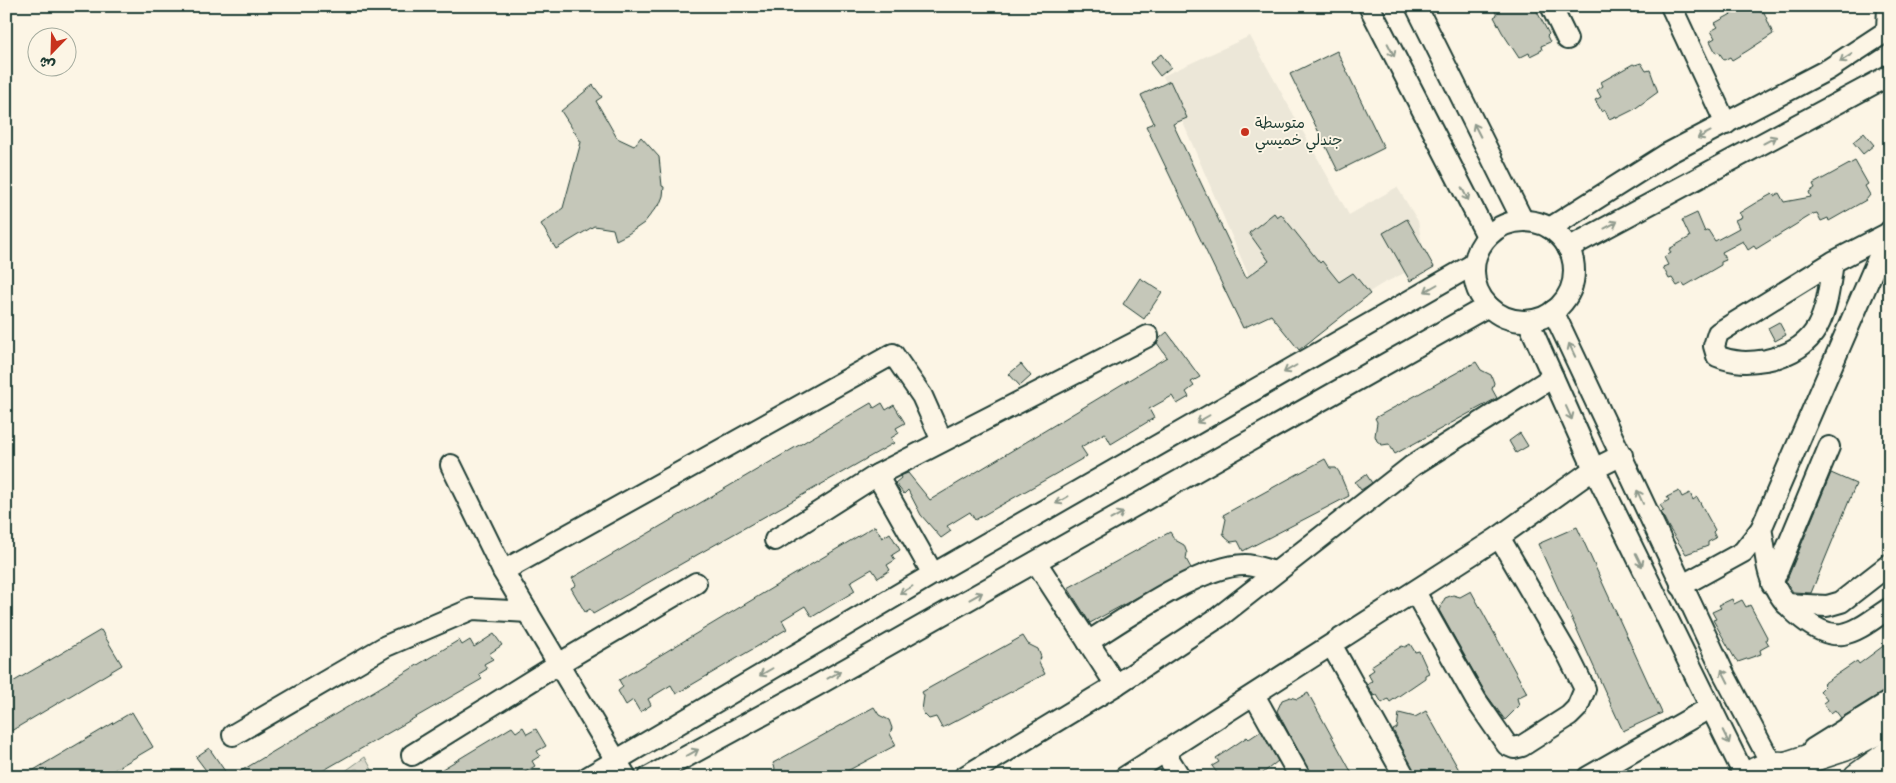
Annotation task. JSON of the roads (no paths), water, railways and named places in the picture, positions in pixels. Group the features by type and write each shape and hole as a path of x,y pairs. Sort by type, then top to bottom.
{"highway":[{"path":"1746,777 1758,770 1789,769 1844,747 1890,724"},
{"path":"1858,777 1890,754"}],"street":[{"path":"1369,6 1487,236"},
{"path":"1416,6 1523,221"},
{"path":"1551,6 1567,40"},
{"path":"1671,6 1726,124"},
{"path":"1550,228 1667,154 1829,69 1889,32 1888,6"},
{"path":"1568,248 1890,75"},
{"path":"1523,221 1537,222 1550,228 1561,237 1568,248 1573,263 1574,277 1566,296 1553,311 1541,318 1528,321 1513,320 1500,315 1488,306 1479,294 1474,280 1474,264 1478,249 1487,236 1497,228 1523,221"},
{"path":"1833,262 1827,301 1820,324 1804,345 1776,358 1748,364 1728,361 1717,356 1714,346 1718,333 1833,262 1889,232"},
{"path":"1681,586 1743,552 1762,529 1889,232"},
{"path":"588,777 621,769 933,574 1474,264"},
{"path":"649,777 1036,562 1488,306"},
{"path":"1553,311 1724,674 1789,769 1890,700"},
{"path":"1528,321 1594,469 1746,777"},
{"path":"775,540 877,475 1148,336"},
{"path":"503,571 893,354 922,396 942,442"},
{"path":"964,777 1116,685 1219,617 1412,466 1553,377"},
{"path":"1772,584 1829,446"},
{"path":"1125,777 1332,646 1499,537 1594,469 1622,455"},
{"path":"450,465 503,571 560,663 621,769"},
{"path":"877,475 933,574"},
{"path":"1762,529 1772,584 1786,604 1807,622 1824,631 1842,634 1862,626 1890,608"},
{"path":"1415,592 1476,700 1507,745 1514,748 1522,746 1569,716 1577,708 1584,689 1569,658 1499,537"},
{"path":"1036,562 1116,685"},
{"path":"1786,604 1827,606 1841,602 1890,564"},
{"path":"1088,642 1179,586 1231,566 1247,565 1275,572"},
{"path":"412,755 560,663 696,583"},
{"path":"233,735 386,646 472,609 528,612"},
{"path":"1332,646 1405,777"},
{"path":"1254,695 1300,777"},
{"path":"1588,777 1711,706"},
{"path":"1165,753 1180,777"}],"place":[{"name":"متوسطة جندلي خميسي","path":"1245,132"}]}
